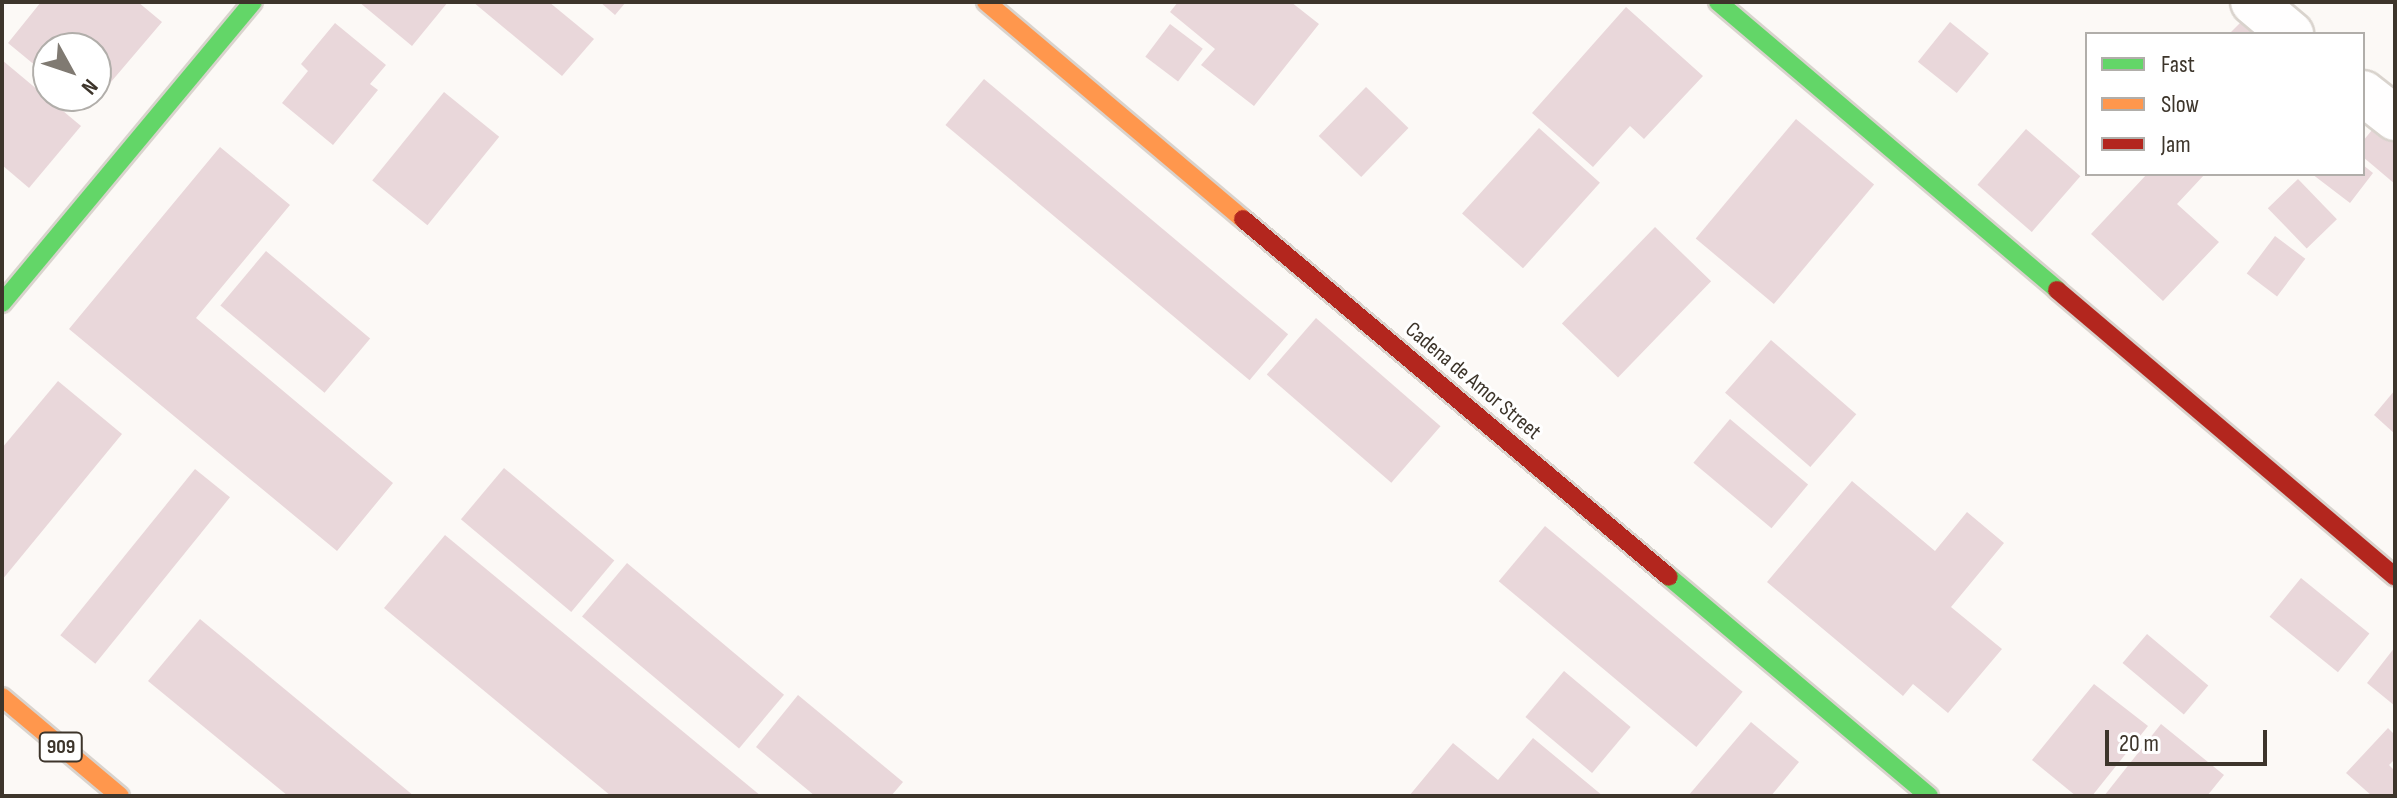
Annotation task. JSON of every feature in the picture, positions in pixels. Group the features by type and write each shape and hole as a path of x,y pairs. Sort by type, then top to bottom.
{"street":[{"path":"2,303 253,2"},
{"name":"Cadena de Amor Street","path":"986,2 1929,796"},
{"path":"1718,2 2395,577"},
{"path":"2253,2 2289,32"},
{"path":"2365,95 2395,118"},
{"name":"909","path":"2,697 120,796"}],"building":[{"path":"41,2 138,2 162,22 112,81 112,32 32,32 32,63 8,43"},
{"path":"359,2 448,2 412,46"},
{"path":"473,2 549,2 594,39 562,76"},
{"path":"600,2 626,2 615,15"},
{"path":"1178,2 1291,2 1319,24 1254,106 1201,65 1215,49 1170,12"},
{"path":"1626,7 1703,76 1644,139 1630,126 1593,167 1532,113"},
{"path":"2250,13 2269,32 2231,32"},
{"path":"1950,22 1989,53 1957,93 1918,62"},
{"path":"335,23 386,65 370,84 378,90 333,145 282,103 308,71 301,64"},
{"path":"1170,24 1203,49 1178,81 1145,57"},
{"path":"2,60 32,85 32,112 64,112 81,126 29,188 2,165"},
{"path":"984,79 1288,334 1250,380 945,125"},
{"path":"1366,87 1408,128 1361,177 1319,136"},
{"path":"444,92 499,137 427,225 372,181"},
{"path":"1796,119 1874,185 1774,304 1696,239"},
{"path":"2381,119 2395,131 2395,184 2365,159 2365,139"},
{"path":"1539,128 1600,183 1523,268 1462,213"},
{"path":"2026,129 2080,176 2032,232 1977,185"},
{"path":"220,147 290,205 196,318 393,483 337,551 69,329"},
{"path":"2365,167 2373,173 2350,203 2315,176 2365,176"},
{"path":"2145,176 2203,176 2177,204 2219,242 2163,301 2091,234"},
{"path":"2298,179 2337,219 2307,248 2268,208"},
{"path":"1655,227 1711,281 1618,378 1562,323"},
{"path":"2275,236 2305,259 2277,296 2247,274"},
{"path":"266,251 370,338 325,393 220,305"},
{"path":"1316,318 1441,426 1391,483 1267,375"},
{"path":"1771,340 1856,414 1810,467 1725,393"},
{"path":"58,381 122,434 2,580 2,448"},
{"path":"2395,390 2395,434 2374,415"},
{"path":"1730,419 1808,485 1771,528 1693,463"},
{"path":"504,468 614,561 571,612 461,519"},
{"path":"195,469 230,497 95,664 60,635"},
{"path":"1852,481 1935,551 1967,512 2004,543 1951,607 2002,649 1948,713 1913,684 1903,696 1767,582"},
{"path":"1545,526 1743,692 1696,747 1499,581"},
{"path":"445,535 761,796 611,796 384,608"},
{"path":"627,563 784,695 739,748 582,617"},
{"path":"2301,578 2369,633 2338,672 2270,617"},
{"path":"200,619 414,796 288,796 148,681"},
{"path":"2147,634 2208,685 2184,715 2123,663"},
{"path":"2395,647 2395,706 2367,683"},
{"path":"1564,671 1631,727 1592,773 1525,717"},
{"path":"2094,684 2148,726 2092,796 2076,796 2032,760"},
{"path":"798,695 903,782 891,796 815,796 756,747"},
{"path":"1751,722 1799,762 1771,796 1688,796"},
{"path":"2161,724 2224,775 2207,796 2104,796"},
{"path":"2388,728 2395,735 2395,759 2389,765 2395,771 2395,796 2372,796 2346,773"},
{"path":"1533,738 1603,796 1409,796 1453,743 1498,780"}],"traffic: fast":[{"path":"2,303 253,2"},
{"path":"1718,2 2057,290"},
{"path":"1669,577 1929,796"}],"traffic: slow":[{"path":"986,2 1243,219"},
{"path":"2,697 120,796"}],"traffic: jam":[{"path":"1243,219 1669,577"},
{"path":"2057,290 2395,577"}]}
